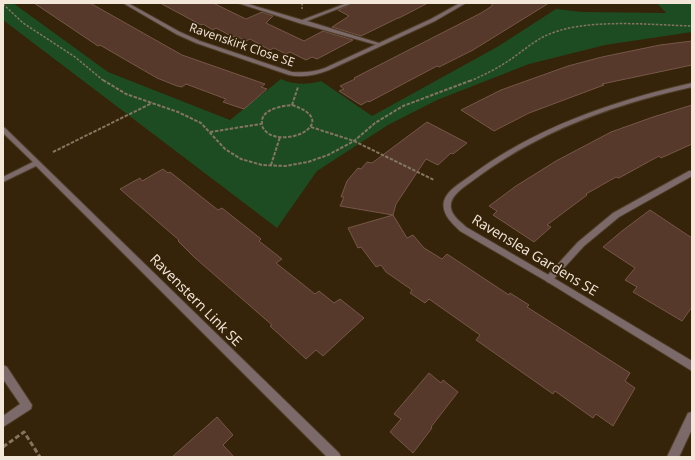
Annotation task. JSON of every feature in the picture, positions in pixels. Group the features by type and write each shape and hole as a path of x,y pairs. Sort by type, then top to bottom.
{"street":[{"name":"Ravenskirk Close SE","path":"125,3 178,33 198,42 291,74 301,75 318,72 433,20 464,3"},
{"path":"240,3 379,44"},
{"path":"301,22 351,3"},
{"name":"Ravenslea Gardens SE","path":"692,85 652,94 582,117 532,140 483,170 455,191 448,200 447,209 452,218 463,229 549,279 692,366"},
{"name":"Ravenstern Link SE","path":"3,129 335,457"},
{"path":"3,180 38,163"},
{"path":"549,279 581,244 616,215 692,173"},
{"path":"3,370 27,405 3,422"},
{"path":"673,457 692,417"}],"path":[{"path":"3,4 22,23 75,57 108,84 126,94 202,123 225,149 242,159 262,165 285,166 308,162 328,156 354,141 375,123 403,106 480,77 504,64 543,37 555,32 582,26 607,24 692,26"},
{"path":"292,106 298,87"},
{"path":"53,152 152,103"},
{"path":"292,106 304,109 313,116 314,121 311,127 298,135 280,137 267,133 261,124 261,119 269,111 280,107 292,106"},
{"path":"209,132 261,124"},
{"path":"311,127 354,141 434,180"},
{"path":"271,165 280,137"},
{"path":"3,447 24,432 40,457"}],"green space":[{"path":"13,3 108,72 230,120 281,79 301,84 321,81 372,116 497,47 556,9 582,12 666,13 657,3 692,3 692,32 605,45 529,64 437,100 388,125 317,171 277,228 3,20 3,5"}],"building":[{"path":"34,3 90,3 182,55 265,84 261,87 267,89 244,109 223,102 226,99 186,84 182,87 177,86 157,78 100,45 98,46"},
{"path":"160,3 213,3 246,19 262,12 273,16 266,23 304,41 323,31 353,40 317,59 312,57 306,60 290,52 286,54 274,48 270,50 250,39 246,41 236,36 233,37 216,28 213,30"},
{"path":"354,3 428,3 361,36 332,27 349,16 338,10"},
{"path":"492,3 549,3 473,50 439,67 437,66 369,102 368,101 361,105 339,91 344,89 340,86 481,13 492,6"},
{"path":"692,41 692,65 602,84 604,85 529,113 494,131 461,110 501,90 568,66 602,57 660,45"},
{"path":"692,105 692,144 661,158 659,156 619,178 616,177 586,194 587,195 547,225 551,227 534,242 493,215 497,211 489,206 516,186 556,161 611,132"},
{"path":"427,122 467,143 453,154 451,153 438,165 426,159 396,204 393,215 340,206 344,197 341,197 347,181 358,168 361,169 367,162 372,163"},
{"path":"163,169 168,173 170,172 218,210 222,208 261,239 259,241 282,259 276,263 315,294 319,291 334,303 340,299 364,318 323,356 316,350 306,359 270,326 272,325 194,257 178,241 179,240 120,189 140,178 142,181"},
{"path":"650,210 692,238 692,307 682,321 633,292 637,287 625,280 635,268 603,247"},
{"path":"393,215 407,238 413,235 424,248 442,259 447,254 509,295 510,293 529,305 527,307 630,373 625,381 635,388 613,426 596,414 593,418 555,391 553,394 476,340 480,335 429,299 425,303 410,293 412,290 386,272 381,265 376,267 361,247 358,248 348,228"},
{"path":"429,373 441,383 443,380 458,392 413,453 390,432 401,419 394,414"},
{"path":"217,417 233,435 223,445 234,457 172,457"}]}
